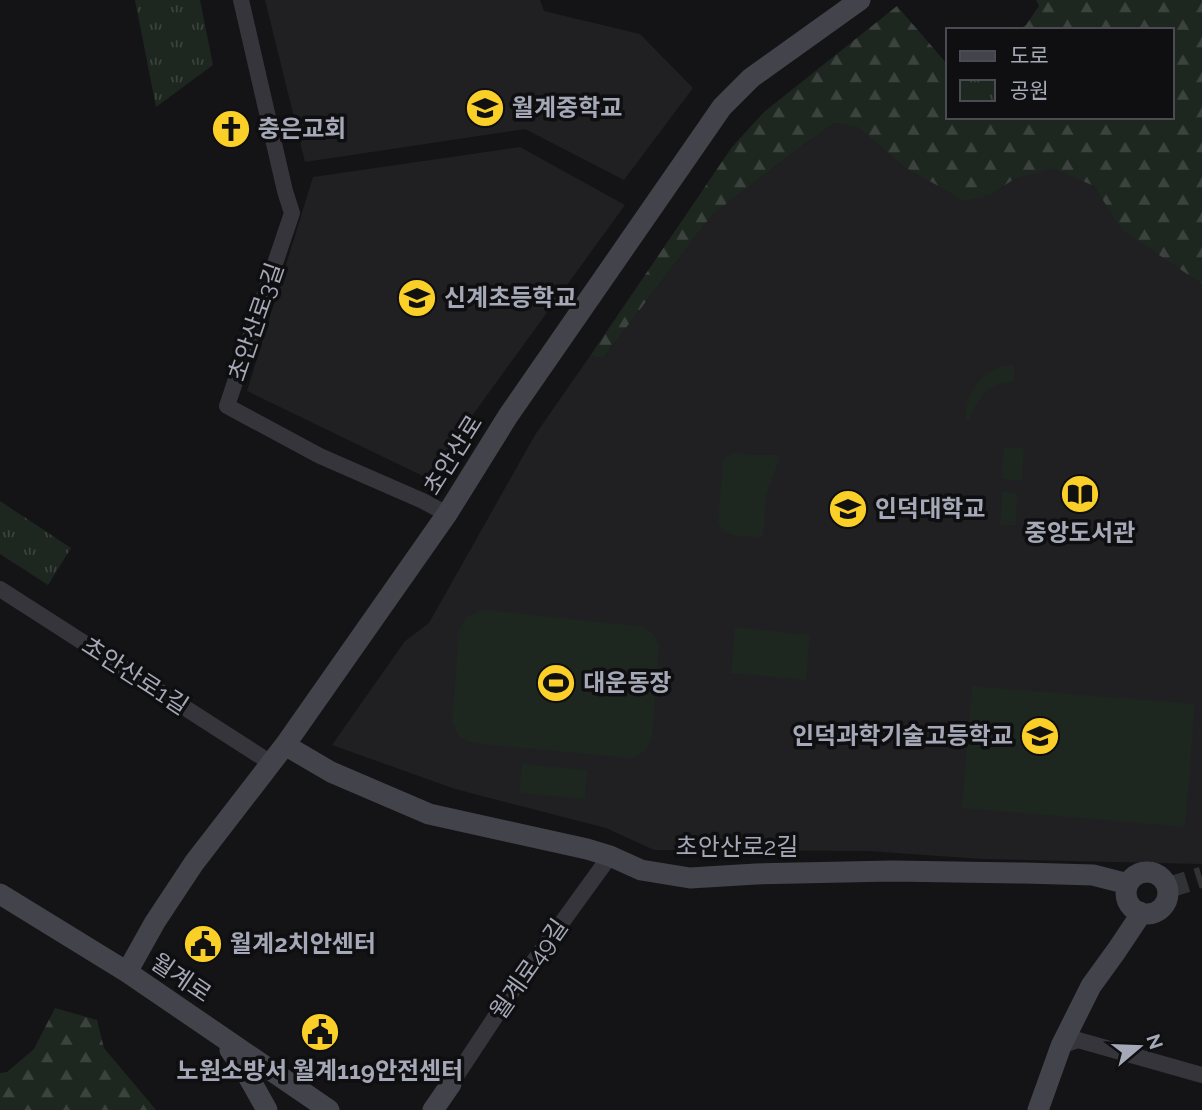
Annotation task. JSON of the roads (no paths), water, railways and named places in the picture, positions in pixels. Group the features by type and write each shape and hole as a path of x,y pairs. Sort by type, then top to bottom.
{"street":[{"name":"초안산로3길","path":"241,0 292,213 227,406 320,456 447,514"},
{"name":"초안산로","path":"127,972 155,922 194,863 285,745 447,514 508,416 722,107 751,78 860,0"},
{"name":"초안산로1길","path":"0,589 271,763"},
{"name":"초안산로2길","path":"285,745 331,772 429,814 610,856 641,870 690,878 892,871 1024,873 1093,876 1128,884"},
{"name":"월계로49길","path":"451,1084 513,990 610,856"},
{"path":"1142,873 1156,874 1166,884 1167,899 1159,910 1152,913 1140,912 1132,908 1128,901 1128,884 1142,873"},
{"name":"월계로","path":"0,894 127,972 221,1037 309,1104 329,1110"},
{"path":"1038,1110 1061,1046 1091,986 1118,950 1140,912"},
{"path":"221,1037 244,1069 267,1110"},
{"path":"1061,1046 1078,1040 1202,1075"},
{"path":"433,1110 451,1084"},
{"path":"442,1110 451,1084"}],"tunnel":[{"path":"1167,888 1202,877"}],"place":[{"name":"월계중학교","path":"485,108"},
{"name":"충은교회","path":"231,129"},
{"name":"신계초등학교","path":"417,298"},
{"name":"중앙도서관","path":"1080,494"},
{"name":"인덕대학교","path":"848,509"},
{"name":"대운동장","path":"556,683"},
{"name":"인덕과학기술고등학교","path":"1040,736"},
{"name":"월계2치안센터","path":"203,944"},
{"name":"노원소방서 월계119안전센터","path":"320,1032"}]}
